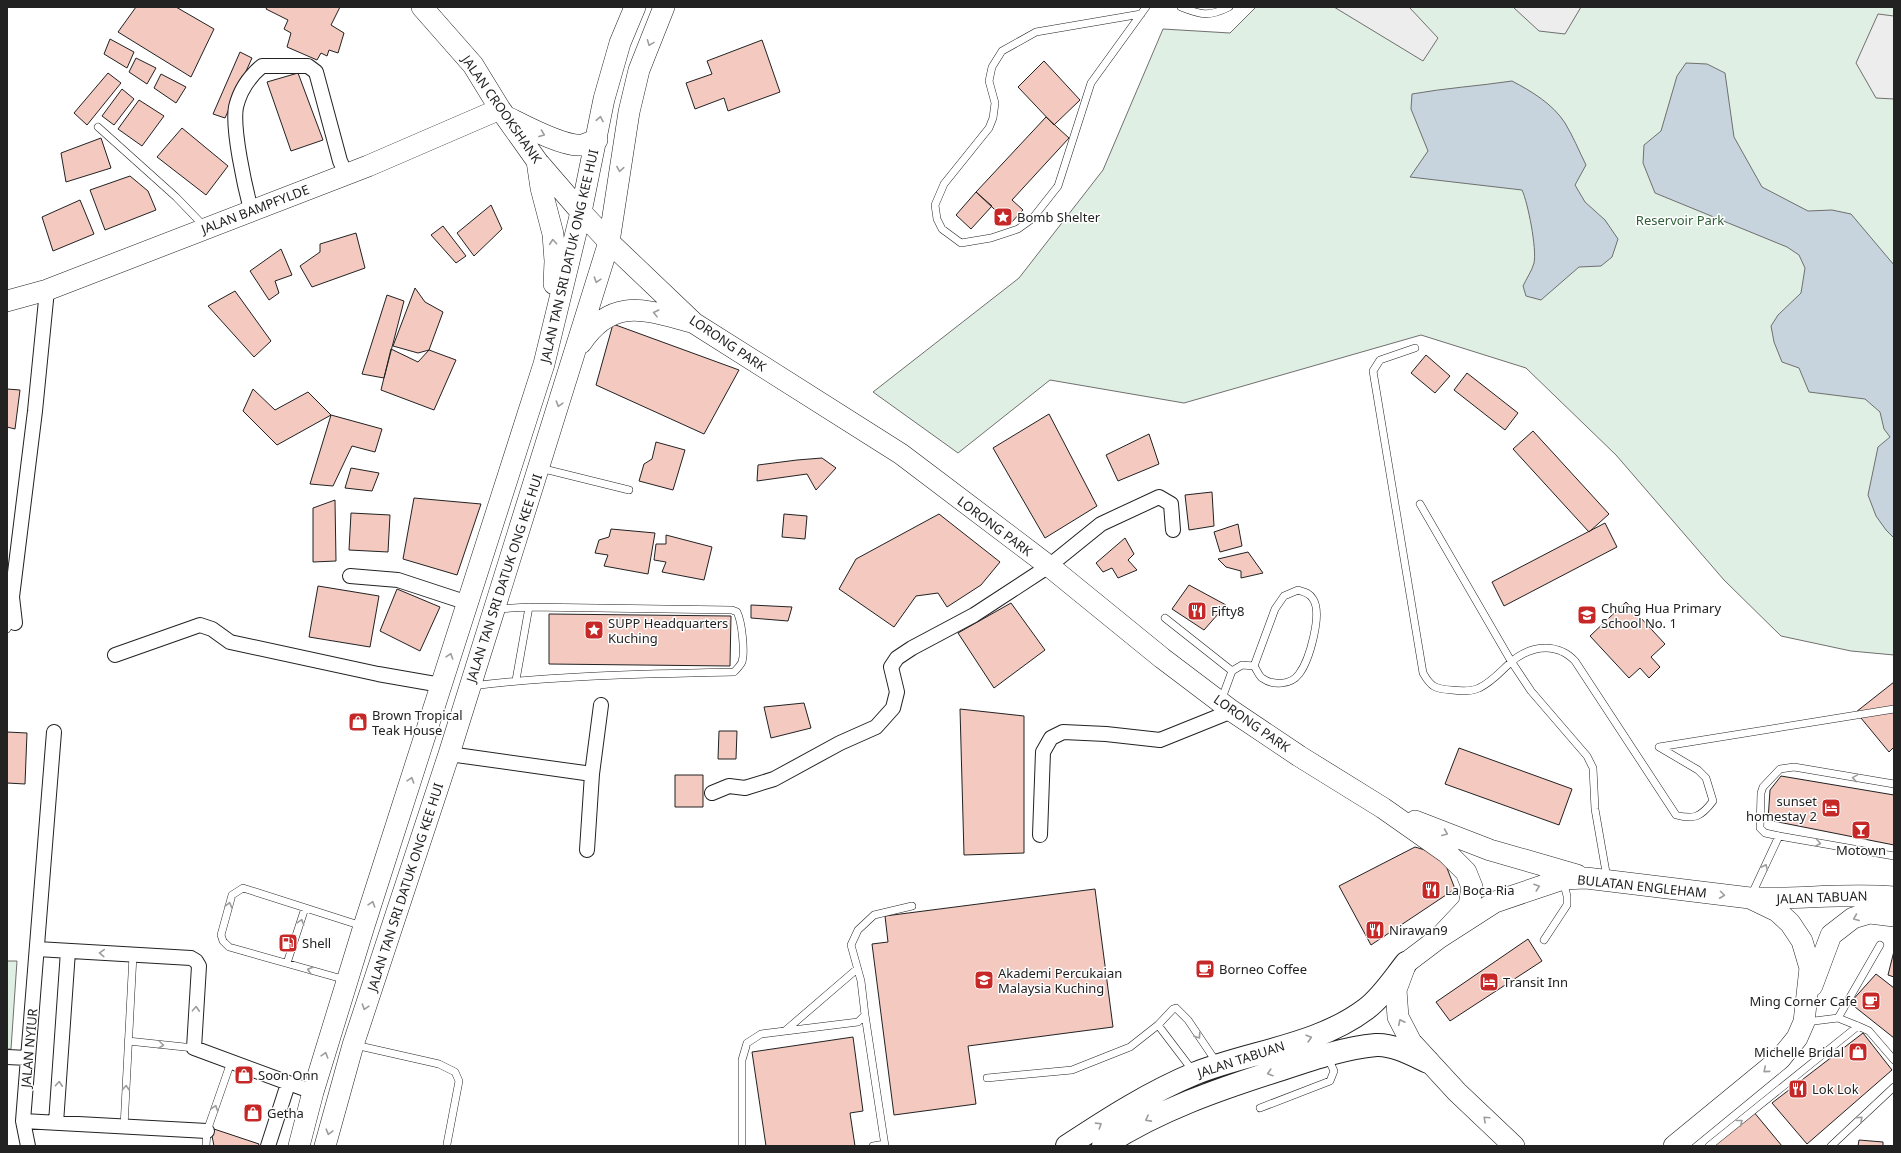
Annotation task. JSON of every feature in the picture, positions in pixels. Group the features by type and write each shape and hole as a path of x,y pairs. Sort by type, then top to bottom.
{"main road":[{"name":"JALAN CROOKSHANK","path":"422,7 473,65 503,113 537,161 609,242"},
{"name":"JALAN TAN SRI DATUK ONG KEE HUI","path":"299,1146 313,1092 364,926 544,364 581,212 604,99 620,43 635,7"},
{"name":"JALAN TAN SRI DATUK ONG KEE HUI","path":"325,1146 353,1045 449,754 468,687 540,468 609,242 629,112 639,70 664,7"},
{"path":"503,113 535,131 566,142 581,145 596,140"},
{"name":"JALAN BAMPFYLDE","path":"7,301 47,290 503,113"},
{"path":"537,161 553,234 555,261 553,294 544,364"},
{"name":"LORONG PARK","path":"609,242 694,323 901,454 1049,566 1162,658 1227,706 1299,756 1383,808"},
{"path":"574,354 589,331 606,316 624,311 647,311 694,323"},
{"path":"1383,808 1490,850 1586,878"},
{"path":"1383,808 1447,853 1466,872 1472,887 1469,906 1439,938"},
{"name":"BULATAN ENGLEHAM","path":"1406,964 1439,938 1495,902 1563,879 1586,878 1607,880 1750,898 1777,911 1790,923 1802,941 1810,968 1805,1013 1797,1038 1780,1059 1674,1146"},
{"name":"JALAN TABUAN","path":"1750,898 1794,899 1874,895 1894,897"},
{"name":"JALAN TABUAN","path":"1805,1013 1831,935 1853,918 1870,913 1894,916"},
{"path":"1406,964 1396,990 1398,1017 1411,1042 1428,1062 1514,1146"},
{"name":"JALAN TABUAN","path":"1067,1146 1124,1109 1195,1074 1218,1065 1320,1035 1345,1023 1367,1008 1406,964"},
{"name":"JALAN TABUAN","path":"1103,1146 1124,1132 1159,1114 1228,1086 1326,1054 1378,1045 1404,1051 1428,1062"}],"street":[{"path":"251,210 235,124 236,107 246,82 262,66 308,66 316,72 340,161 346,174"},
{"path":"11,626 12,597 35,412 47,290"},
{"path":"712,793 729,786 745,788 774,779 840,743 876,727 893,708 897,692 891,667 897,658 912,648 974,615 1049,566 1101,524 1158,497 1171,504 1173,530"},
{"path":"350,576 398,580 468,603"},
{"path":"115,655 200,625 212,629 230,642 378,674 441,684"},
{"path":"587,850 592,774 601,705"},
{"path":"1040,835 1043,752 1051,738 1063,732 1106,734 1160,740 1227,706"},
{"name":"JALAN NYIUR","path":"28,1146 23,1121 54,732"},
{"path":"449,754 592,774"},
{"path":"37,949 191,958 196,961 199,966 194,1048 313,1092"},
{"path":"56,1123 68,951"},
{"path":"7,1057 28,1058"},
{"path":"268,1146 288,1084"},
{"path":"23,1121 207,1131"}],"lane":[{"path":"1141,14 1036,32 1002,51 992,67 989,81 995,103 993,118 989,128 944,184 935,205 937,219 942,229 961,243 990,238 1018,229 1032,219 1058,186 1091,83 1141,14 1146,7"},
{"path":"1181,7 1195,12 1215,14 1229,7"},
{"path":"98,127 176,197 206,228"},
{"path":"1415,348 1380,360 1373,372 1423,673 1430,685 1440,689 1465,691 1478,689 1491,681 1511,661 1531,649 1549,649 1564,652 1576,661 1676,815 1690,818 1705,812 1713,801 1706,778 1698,770 1659,748 1894,709"},
{"path":"540,468 629,490"},
{"path":"1420,504 1530,691 1588,756 1593,768 1596,815 1607,880"},
{"path":"1298,590 1307,592 1314,599 1317,612 1317,625 1306,661 1298,676 1283,684 1267,681 1261,678 1254,666 1275,609 1284,596 1298,590"},
{"path":"516,680 529,607"},
{"path":"468,687 516,680 630,674 734,672 741,663 743,654 740,618 737,612 732,610 529,607 493,610"},
{"path":"1165,618 1232,670"},
{"path":"1232,670 1242,665 1254,666"},
{"path":"1227,706 1232,670"},
{"path":"1894,784 1794,767 1780,769 1763,787 1761,793 1760,828 1764,833 1894,856"},
{"path":"1750,898 1779,836"},
{"path":"1544,940 1567,905 1567,896 1563,879"},
{"path":"348,981 229,947 223,941 221,935 232,895 243,888 364,926"},
{"path":"873,1146 885,1145 861,981 856,969 852,945 858,930 874,915 912,906"},
{"path":"288,964 305,908"},
{"path":"1838,1018 1880,945"},
{"path":"124,1127 133,955"},
{"path":"786,1031 856,969"},
{"path":"987,1078 1072,1070 1130,1047 1158,1025 1173,1009 1176,1008 1188,1020 1218,1065"},
{"path":"1805,1013 1838,1018 1869,1031 1894,1060"},
{"path":"742,1146 742,1060 746,1043 761,1034 858,1022 865,1015"},
{"path":"1158,1025 1195,1074"},
{"path":"1709,1146 1858,1026"},
{"path":"128,1041 194,1048"},
{"path":"353,1045 439,1064 455,1072 458,1081 448,1144"},
{"path":"1260,1108 1330,1081 1334,1072 1326,1054"},
{"path":"206,1146 207,1131 230,1062"},
{"path":"1831,1146 1894,1087"}],"green space":[{"name":"Reservoir Park","path":"1256,7 1894,7 1894,655 1851,651 1781,636 1724,580 1616,455 1526,368 1421,335 1184,403 1050,380 958,453 873,392 1019,278 1103,170 1163,29 1230,33"},
{"path":"7,961 17,961 11,1049 7,1049"}],"shaded area":[{"path":"1334,7 1409,7 1438,38 1423,61"},
{"path":"1513,7 1581,7 1565,34 1539,31"},
{"path":"1878,14 1894,16 1894,99 1876,98 1856,63"},
{"path":"1686,63 1707,64 1725,73 1734,137 1762,187 1808,211 1832,210 1851,214 1894,265 1894,538 1876,516 1868,495 1878,447 1890,437 1884,429 1880,412 1865,399 1809,392 1799,368 1782,362 1774,342 1771,326 1778,315 1801,293 1805,268 1799,255 1787,247 1655,193 1643,163 1644,145 1661,131 1677,76"},
{"path":"1512,81 1548,104 1565,123 1586,165 1575,185 1585,202 1605,220 1618,239 1612,257 1601,266 1579,267 1541,300 1526,296 1523,286 1533,266 1535,256 1527,205 1522,190 1410,177 1428,151 1411,109 1412,94"}],"building":[{"path":"136,7 176,7 214,29 191,77 118,32"},
{"path":"267,7 340,7 331,25 344,33 338,53 329,50 327,56 321,53 317,60 287,47 291,33 284,29 288,20 266,9"},
{"path":"110,39 134,52 127,68 104,54"},
{"path":"762,40 780,92 728,111 724,98 695,109 686,83 712,74 707,61"},
{"path":"240,52 252,58 225,118 213,114"},
{"path":"136,58 156,68 147,84 129,72"},
{"path":"1044,61 1080,100 1054,125 1018,87"},
{"path":"108,73 121,83 87,125 74,113"},
{"path":"298,73 323,140 291,151 267,82"},
{"path":"161,74 186,87 176,103 154,88"},
{"path":"122,89 134,99 114,125 102,116"},
{"path":"139,100 164,116 142,146 118,129"},
{"path":"1046,117 1069,138 1012,200 1023,210 1010,224 976,192"},
{"path":"182,128 228,166 206,195 157,157"},
{"path":"101,138 111,168 66,182 61,153"},
{"path":"130,176 148,191 156,210 105,230 90,190"},
{"path":"976,192 992,206 971,229 956,215"},
{"path":"80,200 94,234 53,251 42,217"},
{"path":"491,205 502,229 474,256 457,233"},
{"path":"443,226 466,256 456,263 431,235"},
{"path":"356,233 365,268 312,287 300,266 320,252 320,244"},
{"path":"281,249 292,275 275,281 279,293 269,300 250,271"},
{"path":"415,288 425,302 443,312 429,350 418,353 393,346"},
{"path":"235,291 271,341 254,357 208,306"},
{"path":"387,295 404,301 384,378 362,374"},
{"path":"613,324 739,370 704,434 596,385"},
{"path":"391,349 418,362 429,350 456,360 434,410 381,390"},
{"path":"1426,355 1450,376 1435,393 1411,373"},
{"path":"1467,373 1518,413 1505,430 1454,390"},
{"path":"7,389 20,390 15,429 7,427"},
{"path":"253,389 275,410 308,392 331,415 277,445 243,411"},
{"path":"1049,414 1097,506 1045,538 993,448"},
{"path":"331,415 382,429 375,452 352,446 333,486 310,484"},
{"path":"1533,431 1609,514 1589,532 1513,449"},
{"path":"1149,434 1159,464 1118,481 1106,455"},
{"path":"656,442 685,450 673,490 639,481 644,464 652,459"},
{"path":"822,458 836,468 816,490 807,474 757,481 758,465"},
{"path":"351,468 379,473 372,491 345,488"},
{"path":"1212,492 1214,526 1189,530 1185,495"},
{"path":"414,498 481,504 457,575 403,559"},
{"path":"335,500 336,561 313,562 313,508"},
{"path":"351,513 390,515 388,552 349,550"},
{"path":"784,514 807,516 805,539 782,537"},
{"path":"939,514 1000,562 981,585 947,607 938,593 916,596 894,627 839,589 856,559"},
{"path":"1605,523 1617,547 1504,606 1492,582"},
{"path":"1238,524 1242,546 1220,552 1214,532"},
{"path":"611,529 655,533 648,574 604,566 608,555 595,553 599,540 609,537"},
{"path":"666,535 712,547 704,580 662,572 666,562 654,560 656,544 666,544"},
{"path":"1125,538 1134,554 1128,560 1137,570 1118,578 1112,568 1103,572 1096,563"},
{"path":"1248,552 1263,573 1241,578 1241,571 1226,567 1218,559"},
{"path":"1189,585 1226,605 1204,630 1172,609"},
{"path":"318,586 379,596 370,647 309,637"},
{"path":"397,589 440,607 420,651 380,631"},
{"path":"1626,602 1665,644 1651,657 1660,667 1649,678 1640,668 1629,678 1590,636"},
{"path":"1011,603 1045,650 994,688 958,633"},
{"path":"751,605 792,607 788,621 751,618"},
{"path":"549,614 731,616 730,666 549,664"},
{"path":"1894,682 1894,747 1889,752 1856,712"},
{"path":"804,703 811,728 771,738 764,707"},
{"path":"960,709 1024,716 1024,853 964,855"},
{"path":"719,731 737,731 736,759 718,759"},
{"path":"7,732 27,733 25,784 7,783"},
{"path":"1459,748 1572,789 1559,825 1445,784"},
{"path":"675,775 703,775 703,807 675,807"},
{"name":"sunset homestay 2","path":"1781,776 1894,795 1894,845 1768,820 1770,790"},
{"path":"1415,847 1442,855 1455,889 1371,945 1339,886"},
{"path":"1095,889 1113,1027 968,1046 976,1104 894,1115 872,944 888,942 885,916"},
{"name":"Transit Inn","path":"1528,939 1542,961 1450,1021 1436,1002"},
{"path":"1894,951 1894,977 1888,975"},
{"path":"1876,974 1894,988 1894,1038 1850,1003"},
{"path":"1863,1033 1892,1070 1807,1144 1772,1103"},
{"path":"853,1037 863,1111 850,1113 855,1146 766,1146 752,1052"},
{"path":"1753,1111 1782,1146 1711,1146"},
{"path":"214,1129 259,1144 258,1146 214,1146 212,1136"},
{"path":"1859,1140 1883,1142 1883,1146 1858,1146"}],"place":[{"name":"Bomb Shelter","path":"1003,217"},
{"name":"Fifty8","path":"1197,611"},
{"name":"Chung Hua Primary School No. 1","path":"1587,615"},
{"name":"SUPP Headquarters Kuching","path":"594,630"},
{"name":"Brown Tropical Teak House","path":"358,722"},
{"name":"sunset homestay 2","path":"1831,808"},
{"name":"Motown","path":"1861,830"},
{"name":"La Boca Ria","path":"1431,890"},
{"name":"Nirawan9","path":"1375,930"},
{"name":"Shell","path":"288,943"},
{"name":"Borneo Coffee","path":"1205,969"},
{"name":"Akademi Percukaian Malaysia Kuching","path":"984,980"},
{"name":"Transit Inn","path":"1489,982"},
{"name":"Ming Corner Cafe","path":"1871,1001"},
{"name":"Michelle Bridal","path":"1858,1052"},
{"name":"Soon Onn","path":"244,1075"},
{"name":"Lok Lok","path":"1798,1089"},
{"name":"Getha","path":"253,1113"}]}
